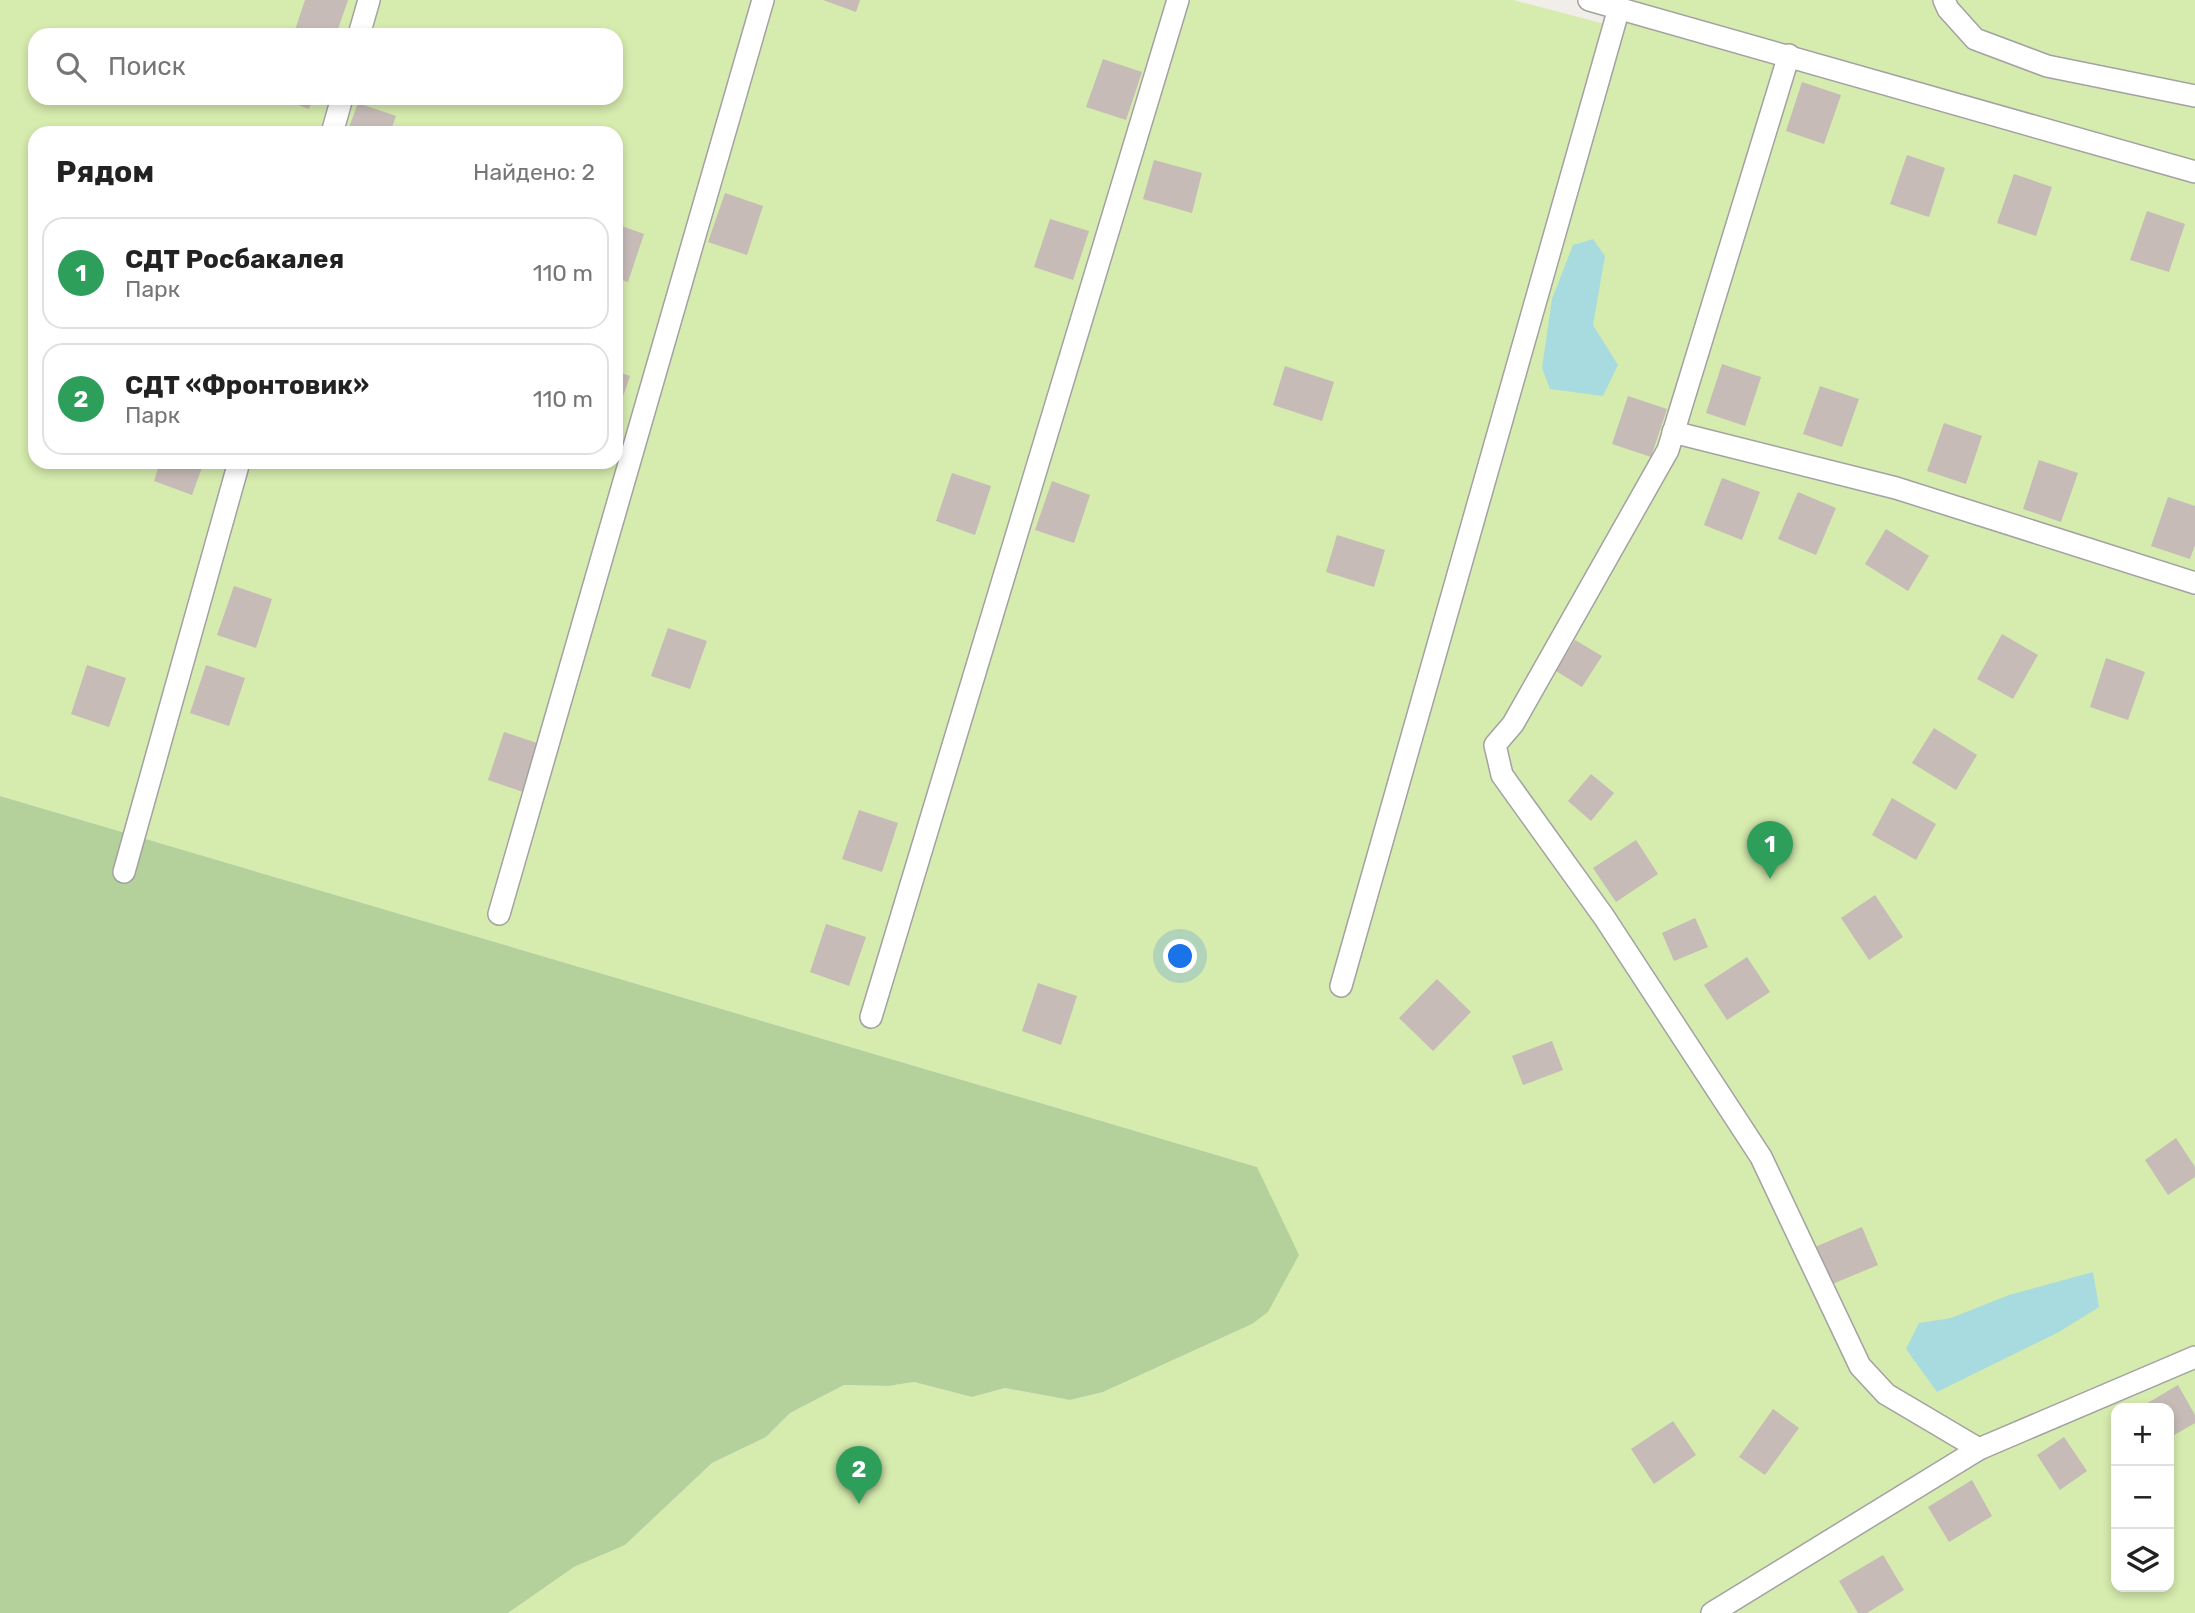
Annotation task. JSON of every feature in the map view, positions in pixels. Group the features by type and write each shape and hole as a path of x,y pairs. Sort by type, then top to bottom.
{"lane":[{"path":"361,28 369,0"},
{"path":"499,914 763,0"},
{"path":"871,1017 1178,0"},
{"path":"1589,0 2195,172"},
{"path":"1944,0 1948,9 1975,39 2047,66 2195,96"},
{"path":"1341,986 1619,8"},
{"path":"1789,55 1668,450 1519,712 1495,745 1502,775 1604,918 1762,1157 1860,1366 1886,1394 1979,1449"},
{"path":"334,126 340,105"},
{"path":"1673,432 1896,488 2195,583"},
{"path":"124,872 237,469"},
{"path":"1712,1613 1979,1449 2195,1357"}],"green space":[{"path":"0,0 1513,0 1605,24 1599,0 2195,0 2195,1613 508,1613 574,1567 625,1545 712,1463 766,1437 790,1413 844,1385 888,1386 914,1382 972,1397 1005,1388 1070,1400 1103,1392 1252,1324 1257,1167 0,796"},
{"path":"0,796 1257,1167 1299,1255 1268,1312 1252,1324 1103,1392 1070,1400 1005,1388 972,1397 914,1382 888,1386 844,1385 790,1413 766,1437 712,1463 625,1545 574,1567 508,1613 0,1613"}],"water":[{"path":"1593,239 1605,256 1593,325 1618,365 1603,396 1550,389 1542,368 1552,299 1573,245"},
{"path":"2093,1272 2099,1307 2059,1332 1937,1392 1906,1349 1919,1323 1951,1318 2009,1295"}],"building":[{"path":"305,0 348,0 338,28 296,28"},
{"path":"823,0 860,0 856,12"},
{"path":"1103,59 1142,72 1126,120 1086,107"},
{"path":"1802,82 1841,95 1824,144 1786,131"},
{"path":"357,105 396,116 392,126 350,126"},
{"path":"1907,155 1945,168 1929,217 1890,204"},
{"path":"1154,160 1202,173 1192,213 1143,199"},
{"path":"2014,174 2052,187 2036,236 1997,223"},
{"path":"725,193 763,206 747,255 708,242"},
{"path":"2147,211 2185,224 2169,272 2130,260"},
{"path":"1050,219 1089,231 1073,280 1034,267"},
{"path":"623,226 644,234 628,282 623,280"},
{"path":"1722,364 1761,377 1745,426 1706,413"},
{"path":"1285,366 1334,382 1322,421 1273,405"},
{"path":"623,374 630,376 623,396"},
{"path":"1820,386 1859,399 1842,447 1803,434"},
{"path":"1628,396 1667,409 1651,457 1612,444"},
{"path":"1944,423 1982,436 1966,484 1927,471"},
{"path":"2039,460 2078,473 2061,522 2023,509"},
{"path":"158,469 201,469 192,495 154,481"},
{"path":"952,473 991,486 975,535 936,521"},
{"path":"1722,478 1760,492 1742,540 1704,525"},
{"path":"1052,481 1090,495 1074,543 1035,530"},
{"path":"1798,492 1836,508 1816,555 1778,539"},
{"path":"2168,497 2195,506 2195,545 2190,559 2151,546"},
{"path":"1886,529 1929,556 1908,591 1865,564"},
{"path":"1337,535 1385,550 1374,587 1326,572"},
{"path":"234,586 272,599 256,648 217,635"},
{"path":"668,628 707,641 690,689 651,676"},
{"path":"2002,634 2038,655 2013,699 1977,679"},
{"path":"1575,640 1602,656 1582,687 1556,671"},
{"path":"2106,658 2145,672 2128,720 2090,707"},
{"path":"87,665 126,678 109,727 71,714"},
{"path":"206,665 245,678 229,726 190,713"},
{"path":"1934,728 1977,755 1956,790 1912,763"},
{"path":"504,732 543,745 526,793 488,780"},
{"path":"1591,774 1614,793 1591,821 1568,801"},
{"path":"1892,798 1936,824 1916,860 1872,835"},
{"path":"859,810 898,823 882,872 842,859"},
{"path":"1636,840 1658,874 1616,902 1593,868"},
{"path":"1875,895 1903,937 1869,960 1841,918"},
{"path":"1695,918 1708,947 1674,961 1662,933"},
{"path":"826,924 866,937 849,986 810,972"},
{"path":"1747,957 1770,992 1727,1020 1704,985"},
{"path":"1437,979 1471,1012 1433,1051 1399,1018"},
{"path":"1038,983 1077,996 1061,1045 1022,1031"},
{"path":"1552,1041 1563,1070 1523,1085 1512,1056"},
{"path":"2176,1138 2195,1167 2195,1177 2168,1195 2145,1160"},
{"path":"1862,1227 1878,1265 1830,1285 1815,1247"},
{"path":"2178,1385 2195,1415 2195,1423 2174,1435 2174,1403 2147,1403"},
{"path":"1773,1409 1799,1428 1765,1475 1739,1457"},
{"path":"1673,1421 1696,1455 1654,1484 1631,1449"},
{"path":"2064,1437 2087,1471 2060,1490 2037,1455"},
{"path":"1972,1480 1992,1516 1949,1542 1928,1507"},
{"path":"1883,1555 1904,1590 1867,1613 1858,1613 1839,1581"}],"place":[{"name":"СДТ Росбакалея","path":"1770,879"},
{"name":"СДТ «Фронтовик»","path":"859,1504"}]}
